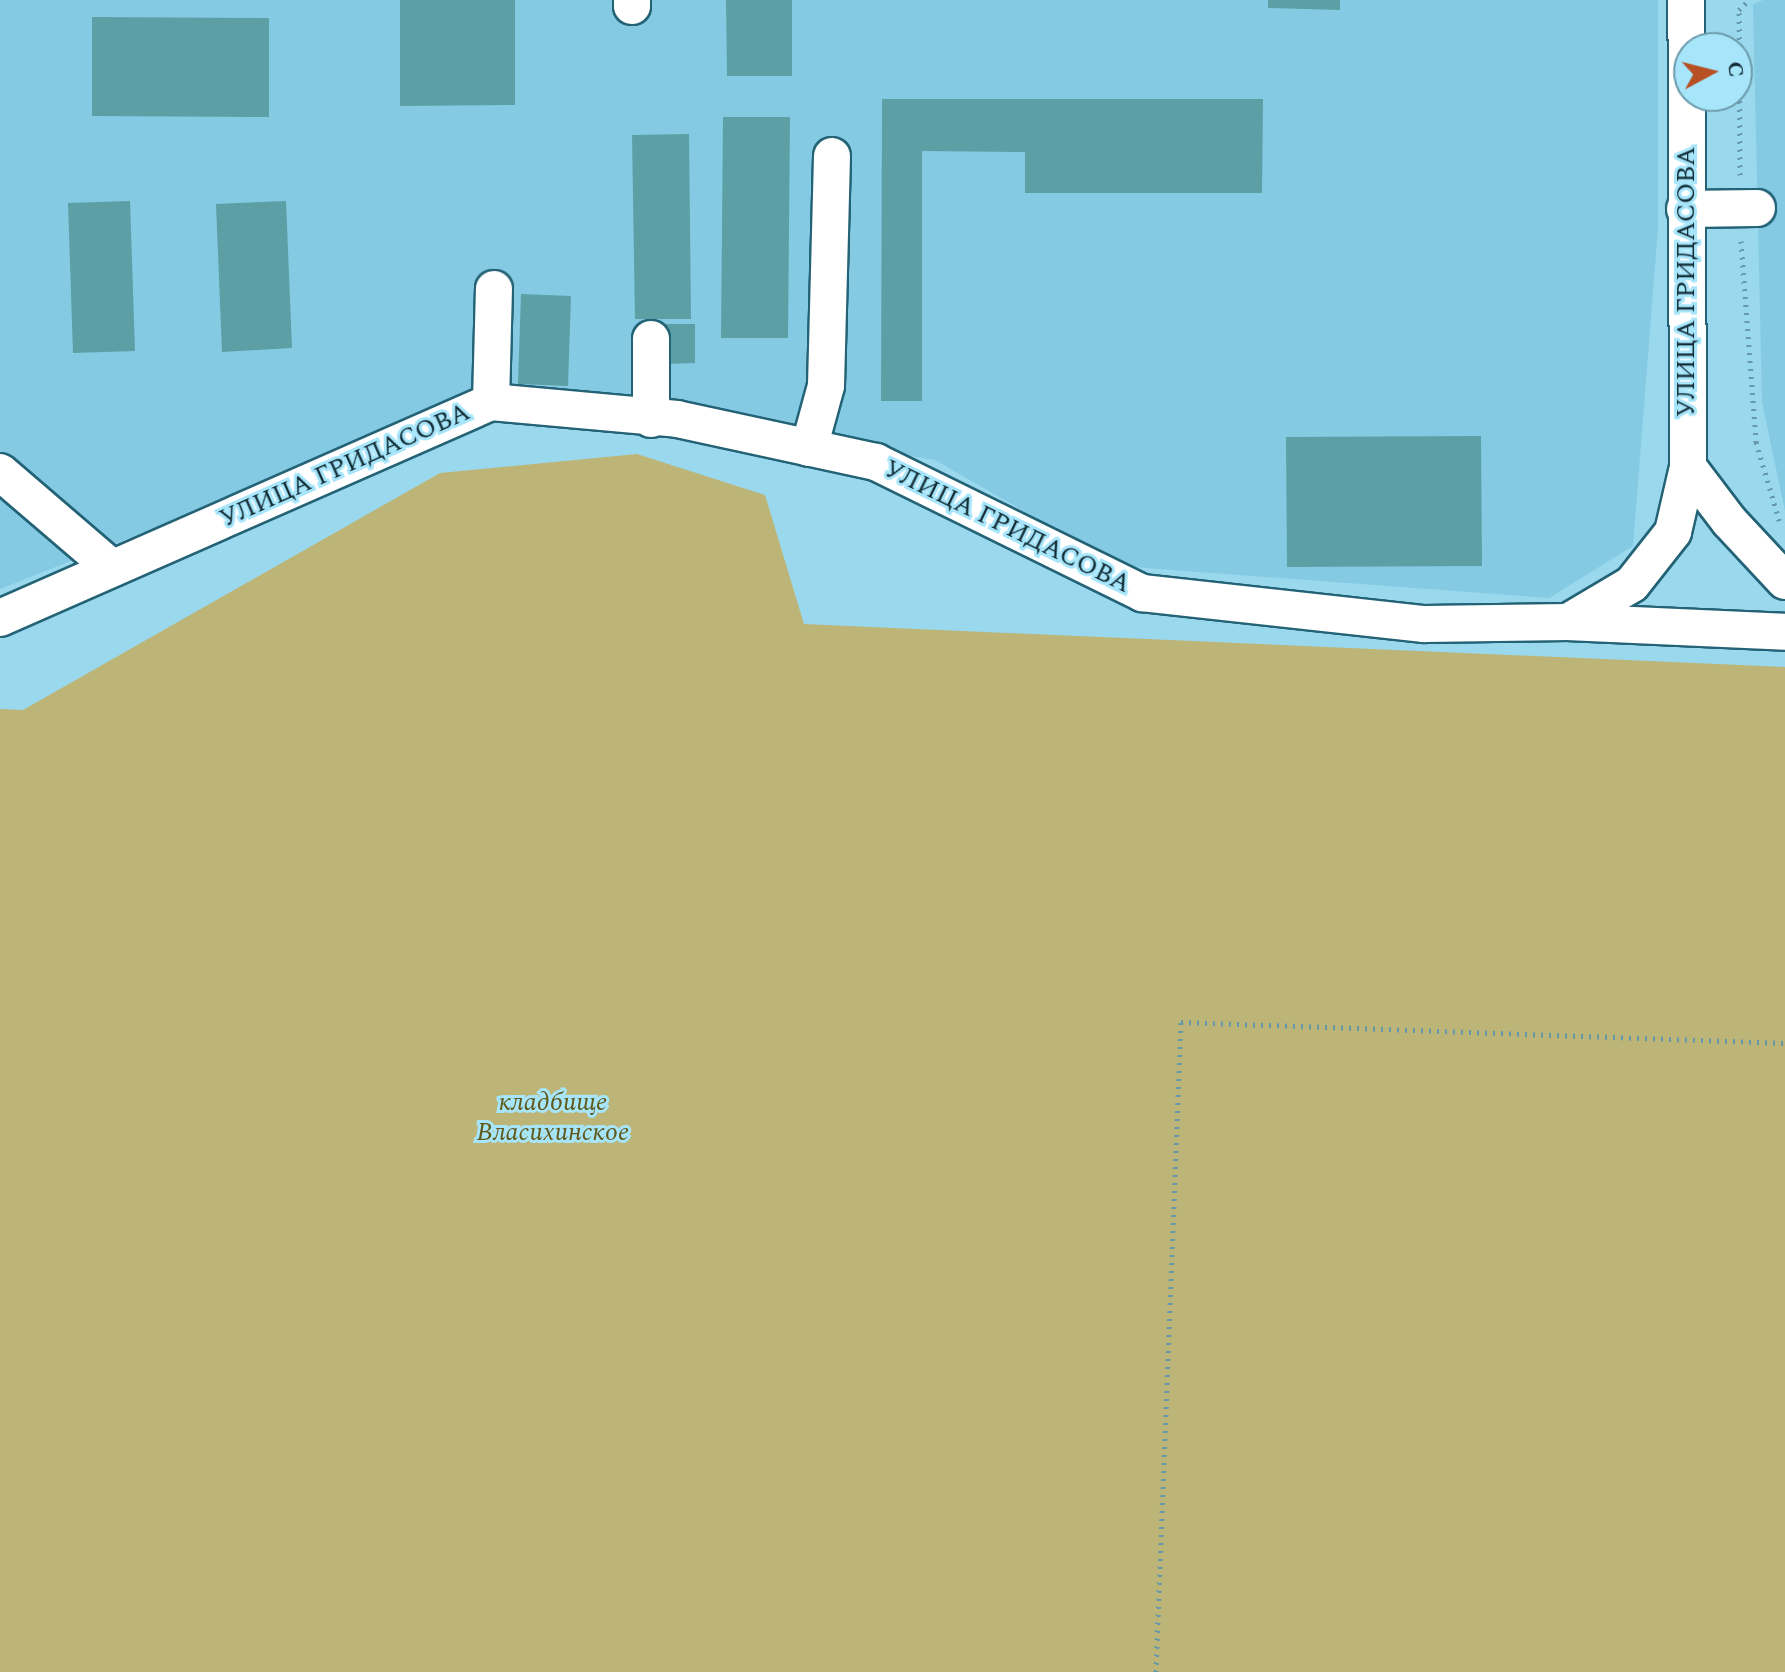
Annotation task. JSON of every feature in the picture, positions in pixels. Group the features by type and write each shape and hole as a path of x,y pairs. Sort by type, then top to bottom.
{"street":[{"name":"УЛИЦА ГРИДАСОВА","path":"0,618 491,402 651,419 876,462 1142,593 1424,624 1568,622 1632,584 1673,532 1688,467 1686,0"},
{"path":"809,448 826,386 832,156"},
{"path":"1685,209 1749,208"},
{"path":"491,402 494,289"},
{"path":"651,339 651,419"},
{"path":"1688,467 1785,581"},
{"path":"0,472 112,568"},
{"path":"1568,622 1785,632"}],"path":[{"path":"1749,0 1739,10 1756,442 1785,538"},
{"path":"1156,1672 1181,1022 1785,1043"}],"shaded area":[{"path":"0,0 1658,0 1658,228 1633,546 1549,598 1119,566 935,460 507,389 0,589"},
{"path":"1763,0 1785,0 1785,511 1762,402 1753,5"}],"green space":[{"name":"кладбище Власихинское","path":"637,454 765,495 804,624 1785,667 1785,1672 0,1672 0,709 23,710 440,473"}],"building":[{"path":"400,0 515,0 515,105 400,106"},
{"path":"726,0 792,0 792,76 727,76"},
{"path":"1268,0 1340,0 1340,10 1268,8"},
{"path":"92,17 269,18 269,117 92,116"},
{"path":"882,99 1263,99 1262,193 1025,193 1025,152 922,151 922,401 881,401"},
{"path":"723,117 790,117 788,338 721,338"},
{"path":"689,134 691,319 635,319 632,135"},
{"path":"130,201 135,351 73,353 68,203"},
{"path":"286,201 292,348 222,352 216,204"},
{"path":"521,294 571,296 568,386 518,384"},
{"path":"662,324 695,324 695,363 663,364"},
{"path":"1481,436 1482,566 1287,567 1286,437"}]}
